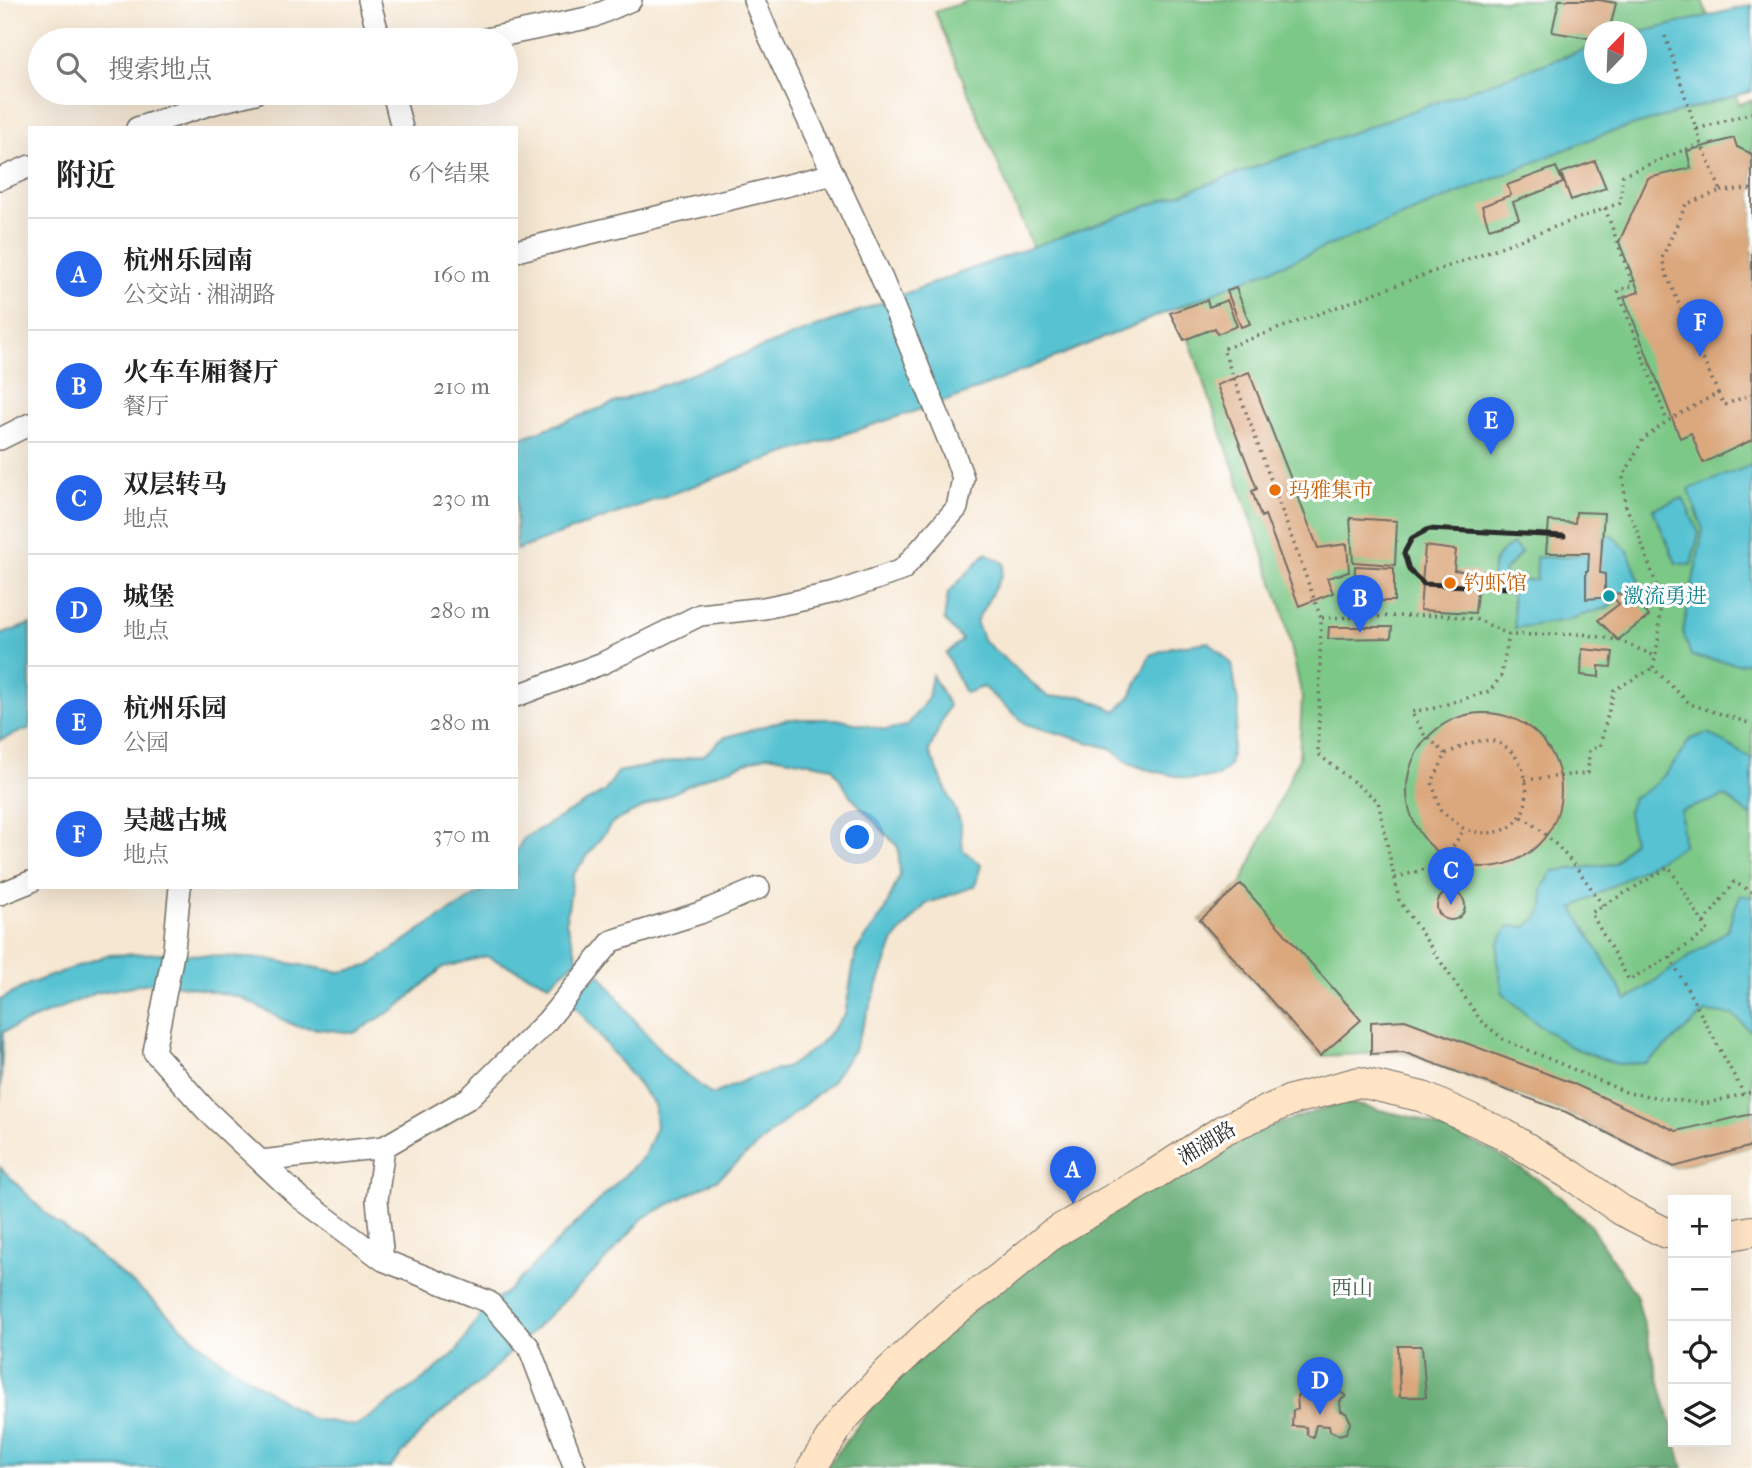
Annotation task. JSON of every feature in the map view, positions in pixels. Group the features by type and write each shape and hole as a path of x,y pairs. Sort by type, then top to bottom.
{"main road":[{"name":"湘湖路","path":"812,1468 843,1419 887,1373 950,1314 1001,1277 1052,1234 1149,1178 1223,1130 1291,1100 1359,1082 1423,1097 1504,1134 1621,1210 1668,1233"},
{"path":"1731,1235 1752,1231"}],"street":[{"path":"369,0 377,28"},
{"path":"518,32 592,17 631,0"},
{"path":"518,695 603,663 700,615 764,608 835,593 902,570 957,508 963,478 934,405 884,283 754,0"},
{"path":"143,126 208,105"},
{"path":"397,105 402,126"},
{"path":"0,179 28,167"},
{"path":"518,251 834,174"},
{"path":"0,439 28,425"},
{"path":"0,894 28,883"},
{"path":"261,1161 384,1147 469,1098 547,1021 612,941 700,913 760,888"},
{"path":"180,889 174,948 154,1052 206,1110 300,1198 383,1260 489,1302 529,1347 575,1468"},
{"path":"383,1260 377,1200 384,1147"}],"path":[{"path":"1665,36 1701,143 1721,191"},
{"path":"1696,129 1752,113"},
{"path":"1701,143 1623,175 1620,203 1223,349 1321,618 1318,754 1378,801 1399,900 1481,1021 1503,1039 1628,1093 1704,1104 1752,1092"},
{"path":"1752,191 1721,191 1686,204 1662,258 1666,274 1724,405 1752,394"},
{"path":"1605,208 1633,285 1618,291 1667,422"},
{"path":"1525,780 1588,773 1589,751 1600,746 1614,690 1653,668 1661,598 1626,507 1623,477 1643,439 1718,393"},
{"path":"1321,618 1444,615 1479,620 1509,635 1582,634 1618,640 1656,656"},
{"path":"1446,754 1424,734 1411,712 1490,691 1501,676 1509,635"},
{"path":"1653,668 1690,704 1752,724"},
{"path":"1491,740 1511,749 1524,771 1527,792 1522,817 1507,831 1481,834 1464,829 1440,810 1432,782 1446,754 1468,744 1491,740"},
{"path":"1522,817 1558,845 1579,869 1602,906"},
{"path":"1395,878 1442,864 1464,829"},
{"path":"1669,867 1704,923 1708,931 1629,980 1591,913 1669,867"},
{"path":"1704,923 1734,882 1752,892"},
{"path":"1670,957 1744,1094"}],"green space":[{"path":"970,0 1702,0 1739,104 1752,100 1752,1146 1674,1167 1566,1112 1403,1052 1320,1056 1200,920 1241,884 1299,758 1302,697 1284,614 1161,258 1053,297 935,12"},
{"name":"西山","path":"1343,1102 1416,1118 1491,1150 1548,1186 1589,1224 1636,1295 1668,1413 1668,1447 1677,1447 1683,1468 825,1468 874,1405 945,1333 1056,1245 1233,1139"}],"water":[{"path":"1752,5 1752,91 1601,135 958,397 762,461 518,549 518,439 976,267 1584,50 1584,84 1647,84 1647,31"},
{"path":"1752,465 1752,662 1739,664 1691,656 1683,632 1703,530 1689,489"},
{"path":"1683,498 1699,533 1691,565 1676,563 1653,509"},
{"path":"1607,536 1612,536 1628,551 1639,580 1608,607 1567,620 1515,628 1512,595 1494,588 1493,568 1502,552 1513,544 1521,553 1504,571 1507,582 1537,580 1536,557 1576,555 1594,548"},
{"path":"986,553 1004,563 1002,575 976,622 984,641 1048,697 1081,696 1116,711 1131,696 1150,655 1172,647 1209,642 1232,664 1239,710 1229,766 1217,777 1189,779 1145,769 1129,763 1112,749 1026,724 983,687 965,693 946,654 962,640 944,620 948,593"},
{"path":"28,625 28,729 0,740 0,635"},
{"path":"932,675 949,705 929,751 960,821 963,850 981,865 975,886 926,904 894,940 854,1050 831,1082 718,1179 643,1218 601,1265 476,1386 430,1422 390,1468 0,1468 0,1167 44,1212 142,1291 212,1354 309,1418 356,1426 423,1380 456,1352 483,1311 509,1290 644,1156 656,1127 654,1104 568,997 600,974 640,1027 672,1063 712,1095 752,1077 788,1067 820,1044 845,1015 856,951 884,912 900,874 898,847 851,797 832,767 768,755 704,778 613,822 573,875 566,922 578,959 549,984 486,956 442,968 398,1007 354,1033 295,1026 240,997 159,981 96,993 3,1032 0,1101 0,1000 29,984 107,955 167,953 266,959 341,972 369,966 486,889 518,889 518,848 524,838 605,791 618,772 704,755 723,738 788,719 837,719 885,730 907,726 928,698"},
{"path":"1708,733 1752,759 1752,817 1725,796 1681,811 1683,846 1573,908 1627,1000 1728,930 1741,895 1752,897 1752,1032 1733,1015 1706,1012 1647,1063 1616,1064 1569,1046 1536,1023 1503,993 1497,961 1499,942 1509,926 1526,927 1538,917 1544,906 1542,889 1553,871 1614,864 1633,841 1628,812 1633,797 1658,781 1673,765 1690,739"}],"building":[{"path":"1559,0 1599,0 1616,3 1612,21 1584,21 1584,37 1552,32"},
{"path":"1734,138 1737,147 1752,154 1752,440 1703,463 1691,433 1680,438 1624,297 1639,292 1619,242 1648,178 1691,168 1687,151"},
{"path":"1595,161 1606,188 1571,200 1561,173"},
{"path":"1556,167 1563,183 1513,202 1519,219 1489,228 1482,206 1511,195 1507,185"},
{"path":"1236,288 1250,324 1241,327 1227,291"},
{"path":"1207,300 1209,307 1227,300 1237,326 1217,334 1215,328 1184,340 1170,313"},
{"name":"玛雅集市","path":"1249,372 1318,548 1347,544 1349,572 1327,578 1333,593 1299,606 1265,515 1261,517 1252,491 1257,489 1217,385"},
{"path":"1576,512 1604,513 1600,573 1605,574 1605,593 1631,594 1649,616 1618,640 1598,620 1619,604 1613,597 1586,599 1589,553 1546,553 1549,521 1575,523"},
{"path":"1350,518 1397,521 1395,565 1353,562"},
{"name":"钓虾馆","path":"1425,546 1456,550 1454,570 1479,573 1475,613 1420,610"},
{"path":"1355,566 1394,568 1394,601 1354,601"},
{"path":"1329,627 1392,627 1391,638 1328,639"},
{"path":"1582,649 1613,652 1611,667 1599,666 1599,677 1581,675"},
{"path":"1484,713 1513,719 1538,736 1555,761 1561,790 1555,819 1538,844 1513,861 1484,867 1455,861 1430,844 1413,819 1407,790 1413,761 1430,736 1455,719"},
{"path":"1241,884 1361,1020 1320,1056 1200,920"},
{"path":"1451,892 1461,896 1465,906 1461,916 1451,920 1441,916 1437,906 1441,896"},
{"path":"1405,1020 1572,1083 1676,1131 1752,1114 1752,1146 1674,1167 1566,1112 1403,1052 1371,1054 1371,1022"},
{"path":"1398,1346 1422,1346 1426,1397 1400,1397"},
{"path":"1338,1390 1346,1396 1340,1401 1341,1411 1346,1413 1351,1422 1346,1433 1339,1435 1330,1431 1329,1426 1316,1425 1313,1437 1307,1435 1306,1427 1292,1426 1293,1410 1298,1409 1297,1396 1301,1391 1307,1395 1334,1395"}],"railway":[{"path":"1510,588 1424,584 1409,570 1404,553 1412,538 1429,529 1564,536"}],"place":[{"name":"吴越古城","path":"1700,357"},
{"name":"杭州乐园","path":"1491,455"},
{"name":"玛雅集市","path":"1275,490"},
{"name":"钓虾馆","path":"1450,583"},
{"name":"激流勇进","path":"1609,596"},
{"name":"火车车厢餐厅","path":"1360,633"},
{"name":"双层转马","path":"1451,905"},
{"name":"杭州乐园南","path":"1073,1204"},
{"name":"城堡","path":"1320,1415"}]}
